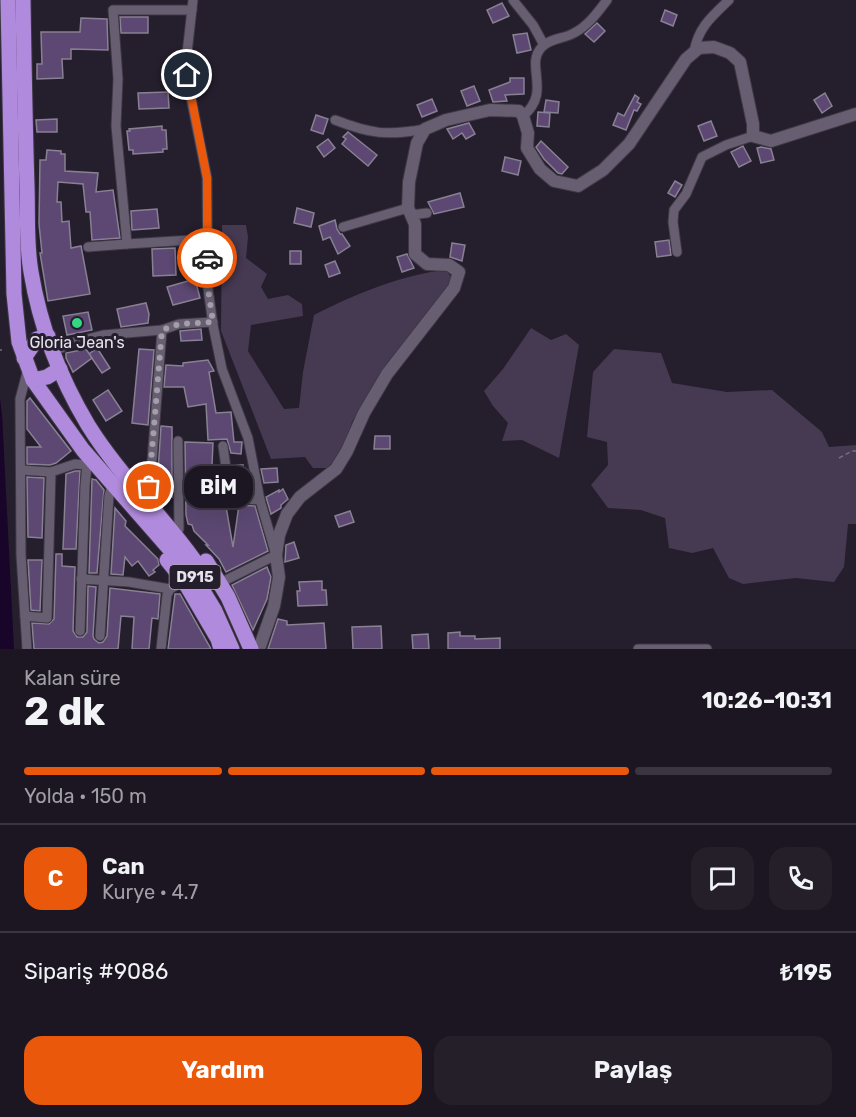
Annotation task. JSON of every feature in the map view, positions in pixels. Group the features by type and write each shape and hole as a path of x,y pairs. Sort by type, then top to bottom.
{"highway":[{"name":"D915","path":"8,0 14,294 16,323 28,369 90,463 113,484 202,587 232,649"},
{"name":"D915","path":"23,0 29,260 40,312 53,352 89,426 203,573 224,609 242,649"},
{"path":"48,336 37,339 28,369 47,377 60,369"},
{"path":"133,485 198,549 220,583 238,617 251,649"},
{"path":"141,516 144,528 177,585 218,639 221,649"}],"street":[{"path":"513,0 533,25 544,45"},
{"path":"523,116 530,111 537,97 535,61 540,48 581,29 607,0"},
{"path":"694,52 696,38 711,17 729,0"},
{"path":"127,244 116,126 118,80 114,10 192,5 186,62 207,178 208,289 213,322 222,369 248,438 260,500 276,555 279,577 274,606 259,649"},
{"path":"335,120 374,133 399,134 490,110 519,111 523,116 528,133 527,148 540,169 554,181 578,186 603,170 629,144 686,59 699,48 714,47 730,53 740,62 753,124 753,136"},
{"path":"677,252 673,222 674,210 686,194 702,157 726,145 753,136 771,141 856,114"},
{"path":"276,555 279,535 287,513 300,497 336,469 364,413 387,374 454,288 459,272 449,265 427,264 414,254 415,225 410,212 409,182 417,143 425,129"},
{"path":"343,227 410,212 427,213"},
{"path":"88,247 207,239"},
{"path":"53,352 71,343 103,335 162,330 179,324 213,322"},
{"path":"149,500 162,330"},
{"path":"27,649 21,555 20,399 28,369"},
{"path":"178,441 179,529"},
{"path":"223,446 230,498 260,500"},
{"path":"21,470 51,472 75,464 90,463 81,579 80,631"},
{"path":"25,616 47,618 51,472"},
{"path":"100,636 109,496 113,484"},
{"path":"220,583 276,555"},
{"path":"81,579 177,585"},
{"path":"161,649 167,595 177,585"},
{"path":"638,649 707,649"}],"path":[{"path":"839,458 856,451"}],"shaded area":[{"path":"222,225 246,225 248,237 246,258 267,274 261,287 268,299 288,295 302,304 303,316 251,325 248,351 284,409 299,408 314,315 362,293 413,276 446,270 452,278 446,290 387,363 352,422 343,452 327,468 313,468 305,457 271,459 221,331"},
{"path":"531,328 551,340 566,334 579,345 559,458 522,440 502,441 508,423 484,391 503,369"},
{"path":"614,349 661,353 672,383 727,392 772,390 822,432 829,447 856,445 856,524 848,524 844,567 834,582 796,578 743,584 729,578 713,548 692,553 669,548 665,518 641,510 608,508 591,485 608,465 607,442 587,437 593,372"},
{"path":"0,399 2,414 14,649 0,649"}],"building":[{"path":"502,3 509,16 493,23 487,10"},
{"path":"665,10 677,15 673,26 661,21"},
{"path":"120,17 148,17 148,33 121,33"},
{"path":"81,18 107,19 108,50 71,49 71,59 62,59 63,78 37,79 37,64 42,64 41,32 80,32"},
{"path":"597,23 605,31 594,42 585,34"},
{"path":"527,33 531,50 517,53 513,35"},
{"path":"510,78 524,78 524,94 505,95 507,101 493,102 489,90 510,82"},
{"path":"474,86 480,101 467,106 461,91"},
{"path":"168,92 169,108 139,109 138,93"},
{"path":"825,93 832,106 822,113 814,100"},
{"path":"635,95 639,98 637,102 641,104 637,111 634,110 626,130 613,125 618,113 624,116"},
{"path":"432,99 437,111 422,117 417,105"},
{"path":"546,100 559,102 558,113 544,112"},
{"path":"538,112 550,113 549,127 537,126"},
{"path":"316,115 328,119 323,134 311,130"},
{"path":"57,119 57,132 37,132 36,120"},
{"path":"711,121 717,136 704,141 698,126"},
{"path":"469,123 475,134 466,139 462,133 453,139 447,129"},
{"path":"162,126 162,130 166,130 167,149 163,149 163,152 133,154 133,150 129,150 127,131 130,131 129,129"},
{"path":"348,132 377,155 368,166 342,144 346,139 343,137"},
{"path":"328,139 335,148 324,157 317,147"},
{"path":"541,141 568,167 562,174 544,159 536,147"},
{"path":"743,146 751,161 739,167 731,152"},
{"path":"757,148 771,149 774,160 761,163"},
{"path":"47,150 61,151 61,154 65,154 65,171 98,173 96,192 113,190 120,238 92,240 90,212 86,212 83,184 58,182 57,202 61,202 62,222 69,221 71,248 81,246 90,294 48,301 40,253 42,253 39,224 40,160 46,160"},
{"path":"505,157 521,161 518,175 502,171"},
{"path":"675,181 682,185 675,197 668,193"},
{"path":"460,193 464,207 434,214 428,202"},
{"path":"297,208 314,213 311,227 294,223"},
{"path":"157,209 159,228 132,230 131,211"},
{"path":"335,220 337,229 350,246 338,254 330,237 323,240 319,226"},
{"path":"669,240 671,255 657,257 655,242"},
{"path":"452,243 465,245 462,261 450,257"},
{"path":"175,248 176,275 153,276 152,249"},
{"path":"290,251 301,251 301,264 290,264"},
{"path":"407,254 414,268 402,272 397,257"},
{"path":"335,261 340,273 329,277 325,265"},
{"path":"195,279 200,298 173,305 167,287"},
{"path":"146,303 149,314 148,323 121,327 117,309"},
{"name":"Gloria Jean's","path":"88,312 92,330 67,335 63,316"},
{"path":"201,329 202,340 181,341 180,331"},
{"path":"97,348 110,368 102,373 89,354"},
{"path":"86,349 92,358 73,372 66,353"},
{"path":"139,349 154,350 148,425 132,423"},
{"path":"208,360 214,371 209,372 216,413 231,412 234,442 242,442 241,454 231,453 227,439 208,440 206,404 188,407 184,387 164,387 166,365 183,366 183,363"},
{"path":"108,390 122,411 106,421 93,400"},
{"path":"30,398 71,451 56,463 27,464 27,447 41,447 27,429 27,401"},
{"path":"161,426 172,427 172,497 165,495 157,487"},
{"path":"375,436 390,436 390,449 374,449"},
{"path":"185,442 213,443 212,465 219,466 233,547 239,505 255,506 268,551 226,572 219,559 206,545 208,545 194,531 192,525 188,524"},
{"path":"232,465 243,465 243,489 235,488"},
{"path":"277,468 278,482 264,483 261,469"},
{"path":"80,471 76,549 63,549 66,474"},
{"path":"27,477 44,478 42,538 28,537"},
{"path":"92,479 96,480 104,490 97,573 89,573"},
{"path":"283,489 288,499 281,505 281,508 271,514 266,497"},
{"path":"115,508 126,521 125,526 158,559 159,565 149,576 138,561 132,566 125,557 123,575 111,574"},
{"path":"350,511 354,522 339,527 335,516"},
{"path":"294,542 299,558 285,562 286,545"},
{"path":"56,554 62,554 62,566 75,567 73,631 77,637 83,637 87,632 88,586 96,587 93,636 99,643 103,642 107,636 110,588 160,594 158,619 152,618 149,649 132,649 134,617 121,616 118,649 34,649 32,623 49,624 54,619"},
{"path":"28,560 42,560 40,611 31,610"},
{"path":"267,567 271,577 267,599 253,630 232,585"},
{"path":"322,581 322,590 326,590 327,605 298,606 299,582"},
{"path":"175,594 180,594 211,649 168,649"},
{"path":"278,619 287,621 287,625 324,623 326,649 268,649"},
{"path":"381,626 382,649 353,649 352,627"},
{"path":"460,632 460,636 475,636 475,639 500,638 500,649 448,649 448,633"},
{"path":"428,634 429,649 413,649 412,635"}],"way so far":[{"path":"149,487 162,330 179,324 213,322 208,289 207,258"}],"place":[{"name":"Gloria Jean's","path":"77,323"},
{"name":"BİM","path":"149,487"}],"route":[{"path":"187,75 207,178 207,258"}]}
